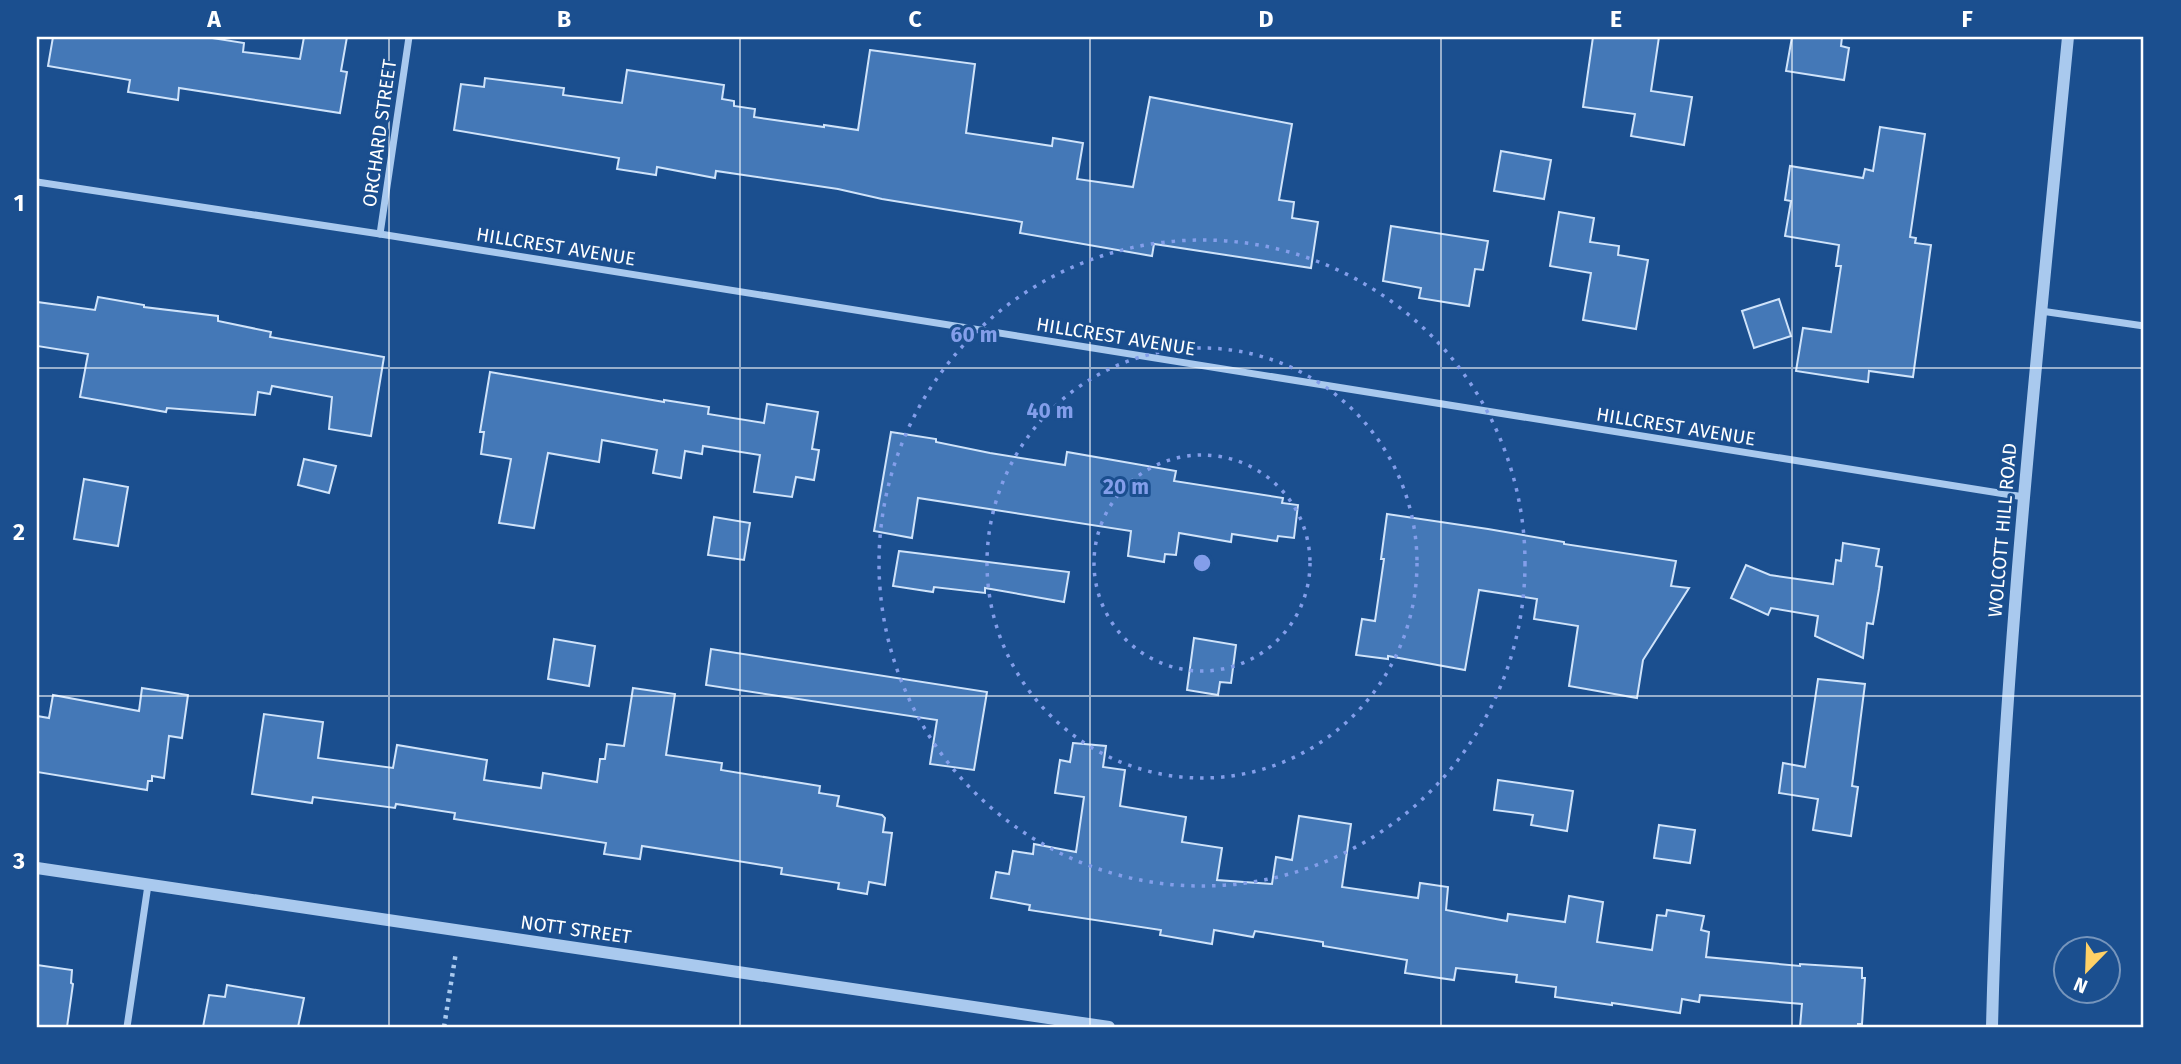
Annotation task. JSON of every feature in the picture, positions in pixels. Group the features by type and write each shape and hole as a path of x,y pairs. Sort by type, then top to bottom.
{"street":[{"name":"ORCHARD STREET","path":"380,234 409,37"},
{"name":"WOLCOTT HILL ROAD","path":"1992,1027 1999,828 2024,497 2068,37"},
{"name":"HILLCREST AVENUE","path":"37,182 380,234 2024,497"},
{"path":"2042,311 2144,326"},
{"name":"NOTT STREET","path":"37,868 1109,1027"},
{"path":"127,1027 148,885"}],"path":[{"path":"444,1027 454,957"}],"building":[{"path":"53,37 206,37 244,43 243,52 300,59 304,37 347,37 341,71 347,72 340,113 179,88 178,100 128,92 130,80 48,66"},
{"path":"1593,37 1659,37 1651,91 1692,97 1684,145 1631,136 1635,114 1583,107"},
{"path":"1792,37 1842,37 1841,46 1849,48 1844,80 1786,71"},
{"path":"870,50 975,64 966,133 1052,146 1053,138 1083,143 1077,179 1133,187 1150,97 1292,124 1279,200 1294,202 1292,218 1318,222 1311,268 1154,244 1152,256 1020,233 1022,222 838,189 716,171 715,178 657,167 656,175 617,169 619,158 454,130 461,84 484,87 485,78 564,88 563,95 622,103 627,70 724,85 722,99 734,101 734,106 755,109 754,117 858,130"},
{"path":"1880,127 1925,134 1910,237 1916,238 1915,243 1931,245 1913,377 1869,371 1868,382 1796,371 1803,328 1831,332 1841,266 1836,266 1839,245 1785,236 1791,201 1785,200 1790,166 1863,178 1865,169 1873,171"},
{"path":"1501,151 1551,160 1544,199 1494,191"},
{"path":"1559,212 1594,218 1590,242 1619,246 1618,255 1648,260 1636,329 1583,320 1591,273 1550,266"},
{"path":"1391,226 1488,241 1483,270 1475,269 1469,306 1419,298 1421,288 1383,281"},
{"path":"98,297 144,307 218,316 218,321 271,332 270,337 384,357 371,436 329,429 332,397 272,386 270,394 258,392 255,415 167,408 166,412 80,397 88,354 37,346 37,302 95,310"},
{"path":"1779,299 1791,336 1754,348 1742,311"},
{"path":"490,372 664,402 709,407 708,414 764,423 767,404 818,412 812,449 819,450 814,480 796,477 792,497 754,492 760,455 703,446 702,454 685,451 681,478 653,473 657,450 602,440 599,462 548,453 534,528 499,523 511,459 481,454 484,432 480,432"},
{"path":"891,432 936,439 936,442 990,453 1065,465 1067,452 1176,471 1174,481 1283,498 1282,503 1298,505 1294,538 1278,536 1277,541 1232,534 1231,542 1179,533 1176,555 1165,554 1164,562 1128,556 1131,531 918,498 912,538 874,531"},
{"path":"304,459 336,466 329,493 298,485"},
{"path":"84,479 128,487 118,546 74,539"},
{"path":"1387,514 1676,561 1671,586 1689,588 1643,660 1637,698 1569,686 1578,626 1534,619 1537,599 1479,590 1465,670 1388,656 1388,659 1356,655 1362,619 1375,621"},
{"path":"714,517 750,523 744,560 708,555"},
{"path":"1843,543 1879,549 1876,566 1882,567 1879,589 1873,624 1867,623 1863,658 1815,636 1818,616 1771,608 1768,615 1731,598 1746,565 1770,575 1833,584 1836,560 1841,561"},
{"path":"899,551 1069,572 1064,602 985,588 985,593 934,587 933,592 893,586"},
{"path":"1194,638 1236,645 1231,683 1220,682 1218,695 1187,690"},
{"path":"554,639 595,646 589,686 548,679"},
{"path":"711,649 987,692 974,770 930,764 937,720 706,685"},
{"path":"1818,679 1865,684 1852,786 1858,787 1851,836 1813,830 1818,799 1779,793 1783,763 1805,767"},
{"path":"142,688 188,695 182,738 169,736 164,778 152,776 147,790 37,772 37,716 49,718 53,695 139,711"},
{"path":"633,688 675,694 666,755 722,763 721,770 820,786 819,793 839,796 837,806 882,815 885,818 883,832 892,833 885,885 869,882 867,894 838,889 839,883 781,874 782,868 642,846 640,859 604,854 606,843 454,819 455,813 396,804 395,808 313,797 312,803 252,794 264,714 323,722 318,758 393,768 397,745 487,760 484,780 541,788 543,773 597,782 600,759 605,759 607,744 624,746"},
{"path":"1073,743 1106,746 1103,767 1125,770 1120,806 1186,817 1182,842 1222,848 1217,880 1272,884 1276,857 1292,860 1299,816 1351,824 1342,887 1418,898 1420,883 1448,887 1446,910 1507,921 1508,914 1565,922 1569,896 1603,902 1597,942 1652,950 1657,915 1666,916 1667,910 1704,916 1701,930 1709,932 1706,957 1800,966 1862,968 1862,978 1865,978 1862,1024 1858,1024 1858,1027 1800,1027 1802,1004 1700,995 1699,1002 1682,999 1680,1013 1555,997 1556,987 1516,982 1517,975 1456,968 1454,980 1405,973 1407,960 1323,946 1323,942 1255,931 1253,937 1214,930 1212,944 1160,935 1161,930 1029,910 1030,905 991,898 996,872 1009,874 1013,851 1033,854 1034,844 1076,852 1084,797 1055,793 1060,760 1070,762"},
{"path":"1498,780 1573,791 1567,831 1531,825 1533,815 1494,810"},
{"path":"1659,825 1695,830 1690,863 1654,858"},
{"path":"37,965 72,970 73,984 67,1027 37,1027"},
{"path":"227,985 304,998 298,1027 203,1027 209,995 225,997"}]}
